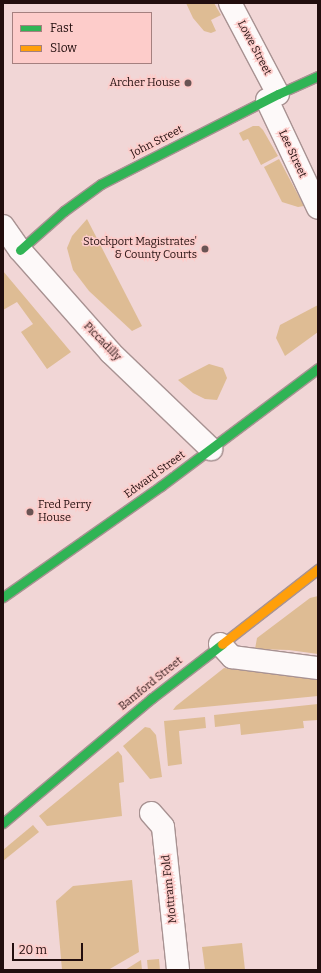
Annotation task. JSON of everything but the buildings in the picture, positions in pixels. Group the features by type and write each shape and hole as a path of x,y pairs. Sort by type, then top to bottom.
{"street":[{"name":"Lowe Street","path":"230,3 272,97"},
{"name":"John Street","path":"20,250 88,192 272,97 318,76"},
{"name":"Lee Street","path":"272,97 318,208"},
{"name":"Piccadilly","path":"3,226 20,250 111,353 210,450"},
{"name":"Edward Street","path":"3,597 84,542 210,450 318,368"},
{"name":"Bamford Street","path":"3,823 220,644 318,569"},
{"path":"220,644 232,657 318,668"},
{"name":"Mottram Fold","path":"151,813 163,827 178,970"}],"shaded area":[{"path":"186,3 214,3 221,15 211,20 216,31 211,33 204,31 193,18"},
{"path":"253,126 259,126 263,130 278,156 261,165 248,139 243,141 239,133"},
{"path":"279,159 304,206 298,207 282,202 264,167"},
{"path":"87,219 142,326 132,331 89,291 73,270 67,248 72,236"},
{"path":"3,271 71,352 47,369 21,332 33,324 17,302 3,310"},
{"path":"318,305 318,332 285,356 276,338 280,325"},
{"path":"209,364 223,368 227,378 217,400 205,399 193,393 178,380"},
{"path":"318,596 318,654 289,650 255,649 257,638 310,598"},
{"path":"224,668 318,680 318,696 173,710"},
{"path":"318,704 318,720 303,721 304,728 241,735 240,724 215,727 214,715"},
{"path":"205,717 206,728 179,731 182,764 168,766 164,721"},
{"path":"145,727 150,728 156,735 162,777 150,779 123,746"},
{"path":"118,751 122,756 124,782 119,783 122,816 47,826 39,816"},
{"path":"33,825 39,832 3,861 3,850"},
{"path":"132,880 139,952 108,970 62,970 56,901 73,886"},
{"path":"242,943 245,970 205,970 202,947"},
{"path":"159,959 160,970 148,970 147,960"},
{"path":"141,960 142,970 125,970"}],"traffic: fast":[{"path":"20,250 64,211 101,184 278,94 318,76"},
{"path":"3,597 161,486 318,368"},
{"path":"3,823 152,698 222,644"}],"traffic: slow":[{"path":"222,644 318,569"}],"place":[{"name":"Archer House","path":"188,83"},
{"name":"Stockport Magistrates' & County Courts","path":"205,249"},
{"name":"Fred Perry House","path":"30,512"}]}
